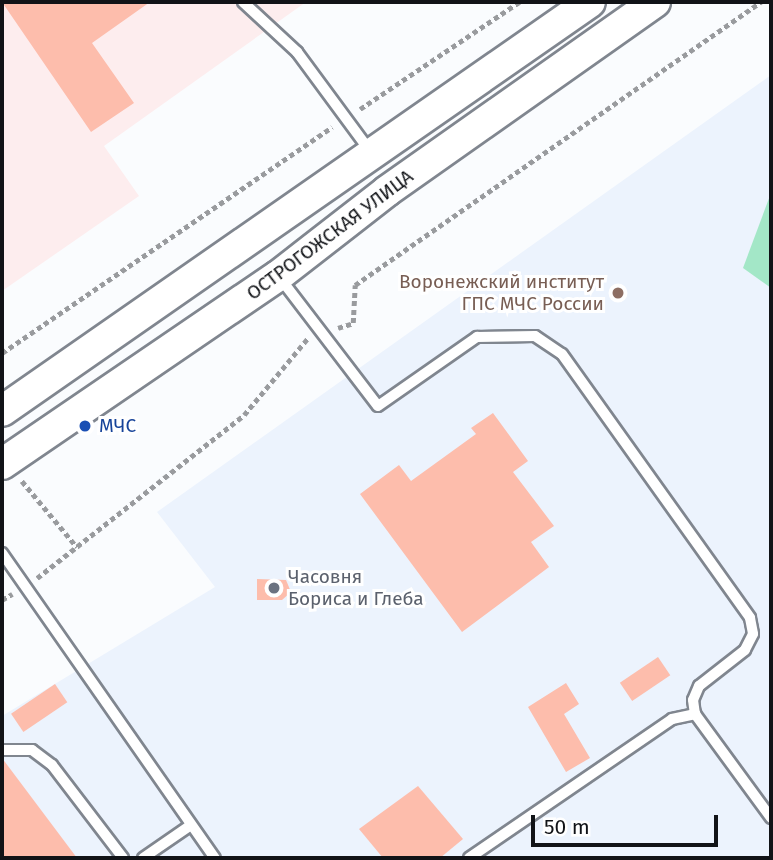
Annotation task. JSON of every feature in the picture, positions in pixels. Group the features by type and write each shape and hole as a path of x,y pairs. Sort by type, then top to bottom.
{"street":[{"path":"2,411 590,2"},
{"name":"ОСТРОГОЖСКАЯ УЛИЦА","path":"4,463 278,276 387,191 655,2"}],"lane":[{"path":"243,2 298,51 372,154"},
{"path":"278,276 325,332 378,406 477,337 535,336 562,354 750,618 752,634 745,650 699,686 693,700 695,714 771,818"},
{"path":"2,553 215,858"},
{"path":"469,858 672,719 695,714"},
{"path":"2,750 32,750 52,765 123,858"},
{"path":"143,858 191,825"}],"path":[{"path":"2,353 519,2"},
{"path":"2,600 77,547 244,415 304,340 354,323 355,285 761,2"},
{"path":"4,463 77,547"}],"shaded area":[{"path":"2,2 306,2 104,146 139,196 2,291"},
{"name":"Воронежский институт ГПС МЧС России","path":"771,75 771,858 2,858 2,716 215,587 157,512"}],"green space":[{"path":"771,193 771,288 743,268"}],"building":[{"path":"2,2 150,2 92,43 134,103 91,132"},
{"path":"493,413 528,461 513,472 554,526 531,542 549,567 462,632 360,494 399,465 411,481 476,434 471,428"},
{"name":"Часовня Бориса и Глеба","path":"257,579 286,580 291,592 282,600 257,600"},
{"path":"658,657 670,675 632,701 620,683"},
{"path":"566,683 579,704 564,714 590,758 566,772 528,707"},
{"path":"55,684 67,702 23,732 11,714"},
{"path":"2,758 77,858 2,858"},
{"path":"418,786 463,839 440,858 383,858 359,829"}],"place":[{"name":"Воронежский институт ГПС МЧС России","path":"618,293"},
{"name":"МЧС","path":"85,426"},
{"name":"Часовня Бориса и Глеба","path":"274,588"}]}
